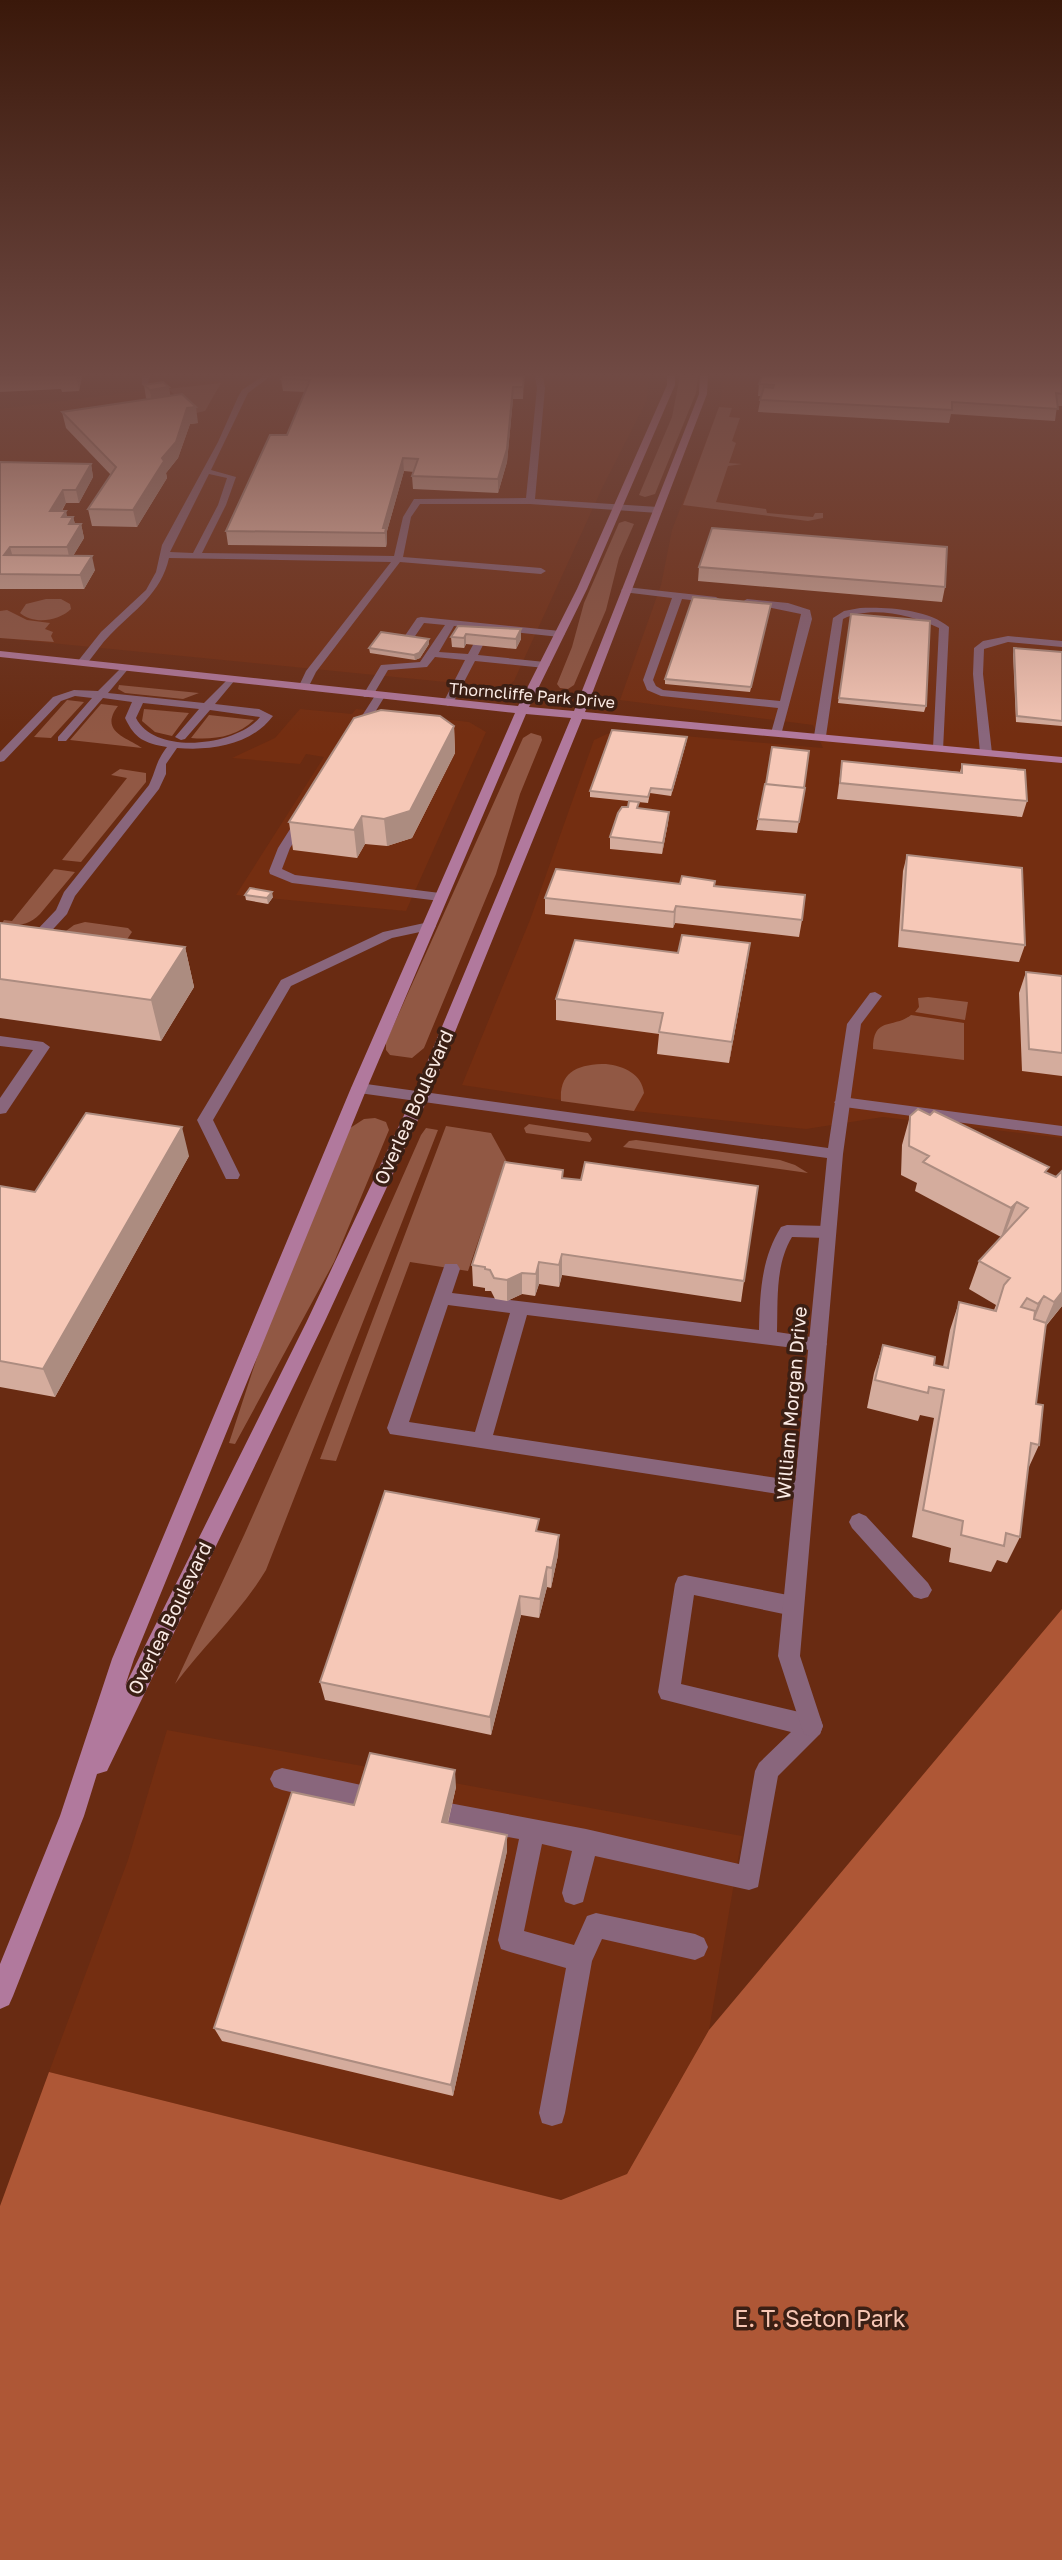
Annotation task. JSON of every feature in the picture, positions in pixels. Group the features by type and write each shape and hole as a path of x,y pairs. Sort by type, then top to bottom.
{"main road":[{"name":"Overlea Boulevard","path":"0,1996 72,1816 123,1659 359,1088 522,710 560,634 623,495"},
{"name":"Overlea Boulevard","path":"72,1816 316,1321 421,1096 664,495"},
{"name":"Thorncliffe Park Drive","path":"0,654 448,703 1062,760"}],"street":[{"path":"82,663 104,634 150,592 161,572 167,545 194,495"},
{"path":"196,555 225,495"},
{"path":"530,501 531,495"},
{"path":"303,688 311,671 398,559 407,517 413,503 530,501 658,510"},
{"path":"166,555 398,559 541,571"},
{"path":"626,590 788,606 806,612 807,619 777,733"},
{"path":"678,596 648,680 651,688 662,692 785,705"},
{"path":"820,736 838,618 845,612 879,612 923,617 944,627 939,748"},
{"path":"401,639 418,626 451,624 483,636 500,638 517,639 560,634"},
{"path":"389,661 423,665 451,624"},
{"path":"418,626 420,641"},
{"path":"448,703 483,636"},
{"path":"489,660 500,638"},
{"path":"506,662 517,639"},
{"path":"986,752 978,674 979,648 986,642 1000,640 1062,644"},
{"path":"432,654 545,665"},
{"path":"389,661 409,659"},
{"path":"349,745 389,661"},
{"path":"62,739 124,668"},
{"path":"0,935 19,938 39,936 62,911 69,895 155,786 160,774 160,764 230,681"},
{"path":"0,759 57,699 74,693 101,695 139,699 207,707 259,712 267,716 265,722 254,732 215,744 154,741 133,730 129,724 130,711 139,699"},
{"path":"313,802 284,848 275,871 292,879 440,897"},
{"path":"232,1175 205,1119 286,983 388,935 429,926"},
{"name":"William Morgan Drive","path":"812,1726 789,1656 793,1606 835,1154 854,1024 875,996"},
{"path":"0,1041 43,1047 0,1109"},
{"path":"359,1088 835,1154"},
{"path":"842,1102 1062,1131"},
{"path":"768,1338 776,1245 787,1231 827,1233"},
{"path":"450,1269 397,1429 804,1490"},
{"path":"442,1298 818,1344"},
{"path":"482,1441 520,1308"},
{"path":"859,1522 921,1590"},
{"path":"793,1606 685,1584 669,1692 812,1726"},
{"path":"450,1815 586,1841 749,1878 767,1771 812,1726"},
{"path":"282,1779 366,1798"},
{"path":"533,1830 510,1940 580,1959"},
{"path":"573,1894 586,1841"},
{"path":"552,2113 580,1959 596,1925 695,1947"}],"shaded area":[{"path":"0,495 599,495 514,681 506,688 0,638"},
{"path":"685,495 1062,495 1062,1138 883,1117 806,1129 634,1111 462,1085 530,920 594,740 607,734 627,731 823,748 813,725 620,700 661,585 672,530"},
{"path":"687,495 718,495 716,502 766,509 767,513 813,517 815,513 823,513 823,518 808,521 683,505"},
{"path":"625,521 634,524 619,558 606,610 574,685 568,689 560,688 557,684 572,647 584,603 619,523"},
{"path":"46,599 61,599 70,604 71,609 46,620 32,619 20,613 26,604"},
{"path":"7,610 27,620 50,623 45,629 53,632 51,636 54,642 0,638 0,611"},
{"path":"119,685 199,693 183,699 125,693 118,689"},
{"path":"67,700 84,702 51,738 34,737"},
{"path":"101,704 118,706 111,722 113,728 142,748 70,740"},
{"path":"144,709 189,713 172,736 155,732 142,721"},
{"path":"300,709 352,714 356,709 469,722 486,732 406,911 236,895 324,757 306,754 300,764 232,758 275,738"},
{"path":"209,715 254,720 232,734 191,738"},
{"path":"531,733 541,736 542,740 520,794 496,874 424,1048 412,1058 390,1055 386,1050 386,1042 523,738"},
{"path":"120,769 146,773 146,782 81,862 62,860 127,778 111,775"},
{"path":"54,869 75,872 36,918 22,924 1,925 4,920 12,921"},
{"path":"85,922 128,928 132,932 124,944 65,938 66,931"},
{"path":"918,998 968,1002 965,1020 915,1012 919,1007"},
{"path":"911,1015 964,1023 964,1060 873,1049 876,1032 880,1027"},
{"path":"606,1064 631,1072 643,1086 644,1093 634,1111 561,1101 563,1083 573,1071"},
{"path":"375,1118 386,1122 389,1130 334,1262 235,1444 229,1443 284,1275 347,1130 364,1119"},
{"path":"529,1124 588,1133 592,1139 590,1142 526,1133 524,1128"},
{"path":"446,1126 491,1133 507,1162 468,1271 410,1262 336,1461 320,1459"},
{"path":"426,1128 438,1130 266,1570 245,1600 175,1684 245,1533 421,1135"},
{"path":"629,1141 780,1160 808,1173 623,1147"},
{"path":"167,1730 742,1836 709,2030 627,2174 561,2200 49,2072 128,1860"}],"green space":[{"name":"E. T. Seton Park","path":"1062,1609 1062,2560 0,2560 0,2206 49,2072 561,2200 627,2174 709,2030"}],"building":[{"path":"0,495 60,495 50,511 66,511 62,517 73,517 69,524 81,524 67,547 10,547 4,555 92,556 80,575 0,574"},
{"path":"97,495 142,495 133,510 88,509"},
{"path":"242,495 392,495 383,528 386,528 385,533 226,531"},
{"path":"712,528 947,547 945,587 699,567"},
{"path":"693,597 771,604 751,687 665,679"},
{"path":"851,614 930,621 926,706 839,698"},
{"path":"458,626 521,629 516,639 466,634 464,638 451,637"},
{"path":"381,632 429,639 419,653 414,655 369,648"},
{"path":"1014,648 1062,652 1062,721 1017,716"},
{"path":"381,710 440,716 454,726 410,811 384,819 362,816 354,830 289,822 354,718"},
{"path":"612,730 687,737 672,790 651,788 648,797 590,791"},
{"path":"772,747 809,751 804,788 766,784"},
{"path":"842,761 962,773 962,764 1025,770 1027,801 840,783"},
{"path":"765,784 805,788 799,822 758,819"},
{"path":"629,801 639,802 637,808 669,812 663,843 610,837 618,813 622,807 628,807"},
{"path":"907,855 1022,868 1025,945 902,930"},
{"path":"556,869 680,884 682,876 715,881 714,886 805,895 802,920 676,906 674,912 545,898"},
{"path":"250,888 272,892 267,898 245,895"},
{"path":"0,923 185,947 151,1000 0,979"},
{"path":"682,935 750,943 732,1042 659,1032 663,1013 556,999 575,940 678,953"},
{"path":"1026,972 1062,976 1062,1053 1029,1049"},
{"path":"918,1109 930,1115 934,1111 1049,1167 1045,1172 1056,1177 1062,1171 1062,1292 1054,1302 1044,1296 1038,1304 1027,1298 1021,1307 1035,1311 1034,1319 1046,1323 1036,1404 1043,1405 1039,1445 1031,1443 1020,1537 1006,1533 1004,1546 961,1535 963,1521 923,1510 944,1390 929,1387 928,1393 875,1380 883,1345 935,1357 934,1365 948,1368 959,1302 996,1311 1004,1285 1010,1278 979,1261 1028,1208 1017,1202 1011,1208 923,1162 929,1156 909,1146 910,1116"},
{"path":"86,1113 182,1127 43,1369 0,1361 0,1186 35,1192"},
{"path":"505,1162 563,1170 562,1178 581,1180 585,1162 758,1186 744,1281 562,1254 559,1265 539,1262 536,1274 522,1273 507,1280 494,1278 485,1267 472,1265"},
{"path":"385,1491 539,1519 536,1531 559,1535 552,1568 547,1567 540,1599 520,1596 490,1717 320,1682"},
{"path":"370,1753 455,1770 442,1822 507,1835 451,2085 214,2028 292,1792 354,1805"}]}
